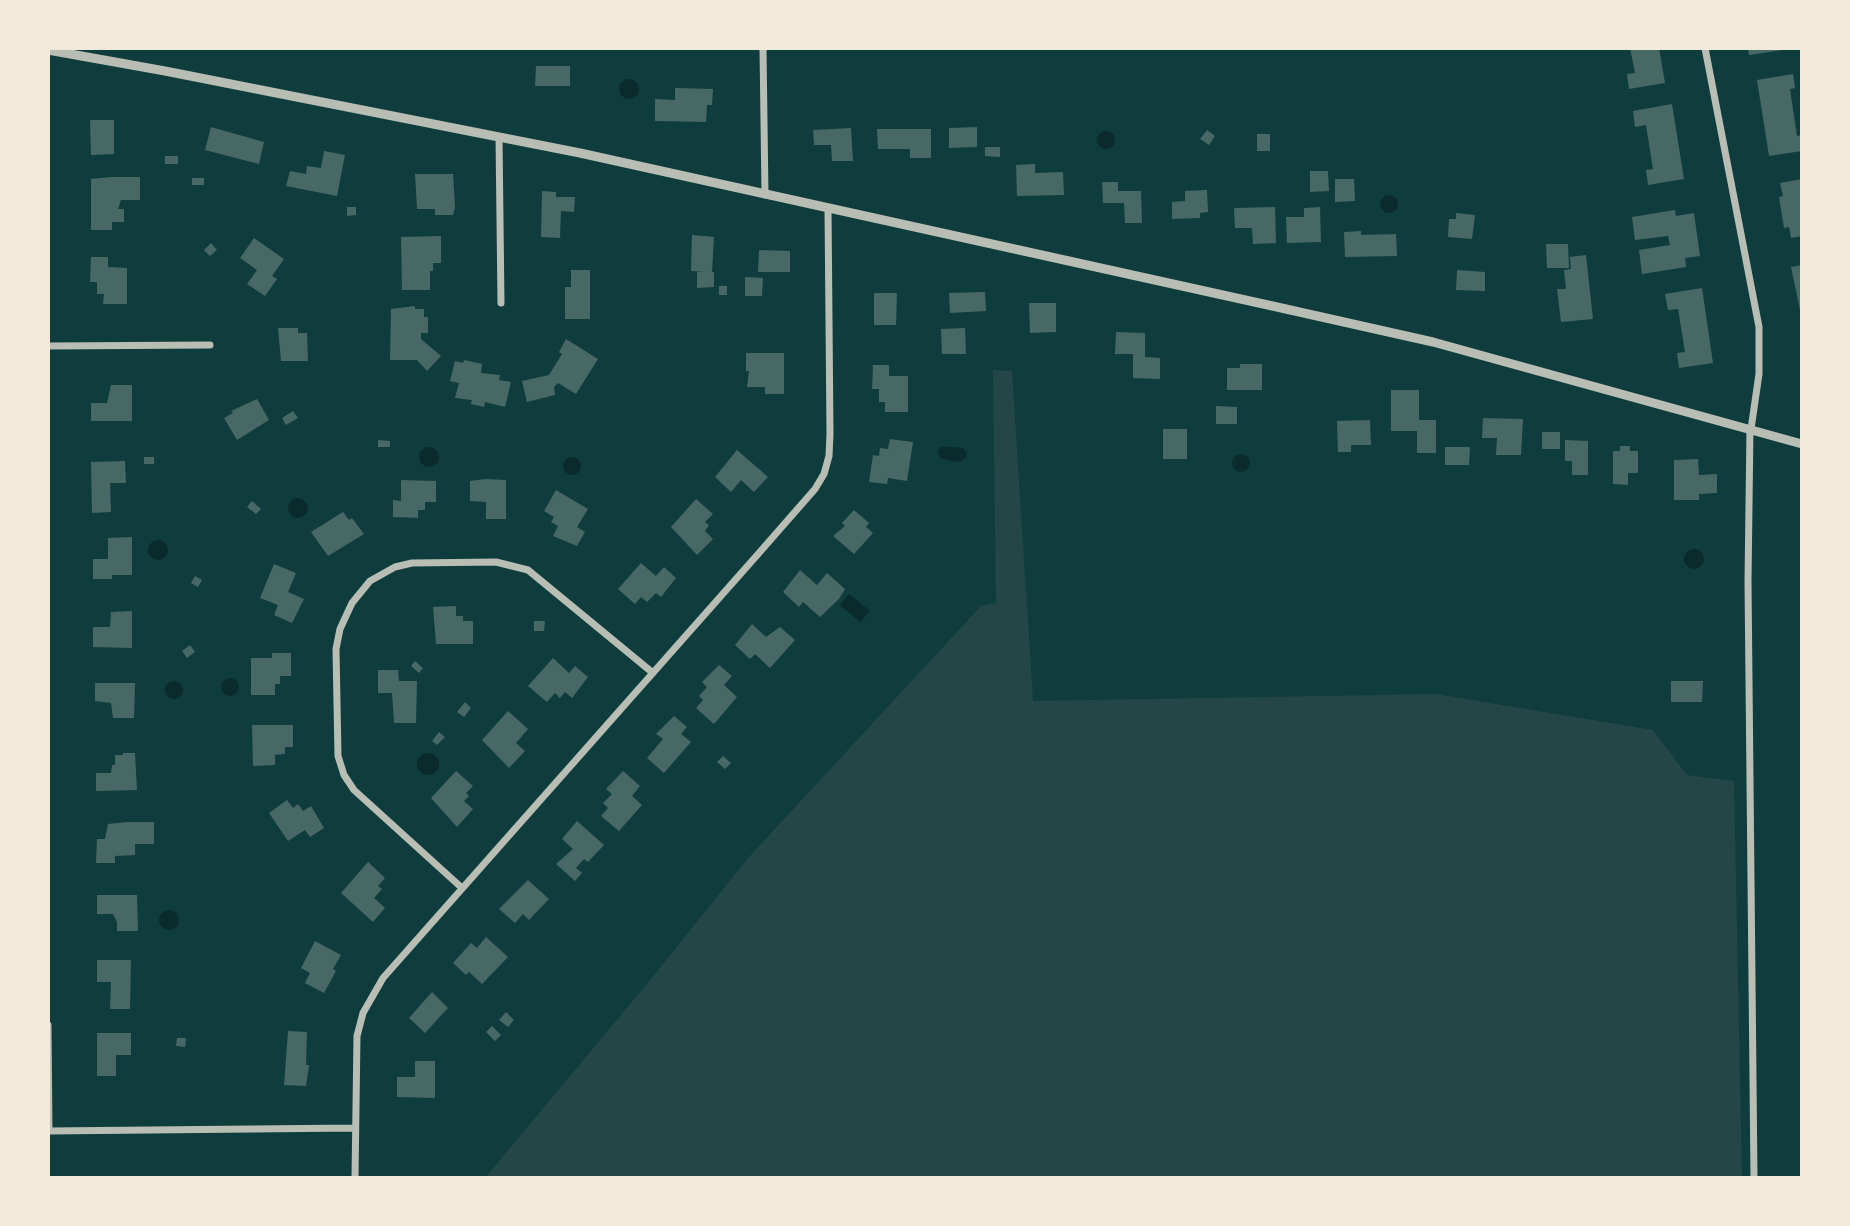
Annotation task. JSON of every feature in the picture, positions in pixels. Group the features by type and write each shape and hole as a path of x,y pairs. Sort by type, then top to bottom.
{"street":[{"path":"763,48 765,195"},
{"path":"1705,48 1759,327 1759,374 1750,429 1748,596 1754,1178"},
{"path":"48,50 499,137 1433,342 1802,444"},
{"path":"499,137 501,303"},
{"path":"355,1178 356,1046 363,1013 383,978 815,489 824,474 830,434 828,208"},
{"path":"48,346 210,345"},
{"path":"462,888 354,790 344,775 338,756 336,649 340,629 352,603 370,581 395,567 412,563 508,564 528,570 653,673"},
{"path":"48,1025 48,1131 355,1128"}],"shaded area":[{"path":"625,79 633,79 639,89 633,99 625,99 619,93 619,85"},
{"path":"1106,131 1115,140 1106,149 1097,140"},
{"path":"1389,195 1398,204 1389,213 1380,204"},
{"path":"993,370 1012,371 1033,701 1436,694 1653,730 1687,775 1734,781 1742,1178 485,1178 748,858 981,606 996,603"},
{"path":"941,446 963,448 966,458 958,462 941,459 938,453"},
{"path":"429,447 436,450 439,457 436,464 429,467 422,464 419,457 422,450"},
{"path":"1241,454 1250,463 1241,472 1232,463"},
{"path":"572,457 581,466 572,475 563,466"},
{"path":"298,498 305,501 308,508 305,515 298,518 291,515 288,508 291,501"},
{"path":"158,540 165,543 168,550 165,557 158,560 151,557 148,550 151,543"},
{"path":"1694,549 1701,552 1704,559 1701,566 1694,569 1687,566 1684,559 1687,552"},
{"path":"849,594 870,611 860,622 840,605"},
{"path":"226,678 234,678 239,687 237,694 226,696 221,691 221,683"},
{"path":"174,681 183,690 174,699 165,690"},
{"path":"428,753 436,756 439,764 436,772 428,775 420,772 417,764 420,756"},
{"path":"169,910 176,913 179,920 176,927 169,930 162,927 159,920 162,913"}],"building":[{"path":"1630,48 1659,48 1665,83 1629,89 1627,74 1635,73"},
{"path":"1748,48 1783,48 1783,50 1749,55"},
{"path":"536,66 570,66 570,86 535,86"},
{"path":"1793,74 1795,88 1790,89 1797,136 1802,135 1802,151 1769,156 1757,80"},
{"path":"675,88 713,89 712,105 707,105 706,122 655,121 655,99 675,100"},
{"path":"1672,104 1684,179 1648,185 1646,170 1653,169 1646,125 1635,127 1633,111"},
{"path":"90,120 114,120 114,154 91,155"},
{"path":"211,127 264,142 259,164 205,150"},
{"path":"977,127 977,147 949,148 949,128"},
{"path":"851,128 853,161 832,161 831,145 814,145 813,130"},
{"path":"877,129 931,129 931,158 910,158 910,149 878,149"},
{"path":"1207,130 1215,136 1209,145 1200,139"},
{"path":"1257,134 1270,134 1270,151 1257,151"},
{"path":"985,147 1000,147 1000,157 985,156"},
{"path":"324,151 345,155 337,196 286,186 290,171 306,174 307,166 321,168"},
{"path":"165,156 178,156 178,164 165,164"},
{"path":"1035,164 1035,173 1063,172 1064,195 1017,196 1016,165"},
{"path":"1310,171 1328,171 1329,191 1310,192"},
{"path":"415,174 453,174 453,215 435,215 435,209 417,209"},
{"path":"140,177 140,200 121,200 118,209 124,209 124,222 112,222 112,230 91,230 91,179"},
{"path":"192,178 204,178 204,185 192,185"},
{"path":"1335,179 1354,179 1355,201 1335,202"},
{"path":"1802,179 1802,236 1791,238 1789,227 1784,228 1780,183"},
{"path":"1102,182 1118,182 1118,191 1141,191 1142,223 1125,223 1124,203 1103,203"},
{"path":"1207,190 1208,212 1200,213 1200,218 1172,219 1172,202 1185,201 1185,191"},
{"path":"542,191 556,192 556,197 575,197 574,212 561,211 560,238 541,237"},
{"path":"347,207 356,207 356,215 347,216"},
{"path":"1275,207 1276,243 1253,244 1252,228 1235,228 1234,208"},
{"path":"1320,207 1321,242 1287,243 1286,217 1304,217 1304,208"},
{"path":"1675,210 1676,216 1694,213 1700,256 1685,258 1686,267 1642,274 1639,250 1670,245 1668,236 1635,240 1632,217"},
{"path":"1456,213 1475,215 1472,239 1448,237 1449,219 1456,219"},
{"path":"1361,231 1361,235 1396,234 1397,256 1345,257 1344,232"},
{"path":"692,235 714,237 714,287 697,288 697,272 706,272 691,271"},
{"path":"441,236 441,263 433,263 430,290 402,290 401,237"},
{"path":"254,238 284,259 272,276 277,279 265,296 247,284 257,270 240,258"},
{"path":"211,243 217,250 210,256 204,250"},
{"path":"1546,244 1568,244 1569,268 1547,268"},
{"path":"759,250 790,251 790,272 758,272"},
{"path":"1586,255 1593,319 1561,322 1557,289 1566,289 1564,270 1571,269 1570,257"},
{"path":"91,257 108,257 108,267 127,268 127,304 103,304 104,294 97,294 97,282 90,282"},
{"path":"1802,265 1802,310 1800,310 1791,267"},
{"path":"571,270 590,270 590,319 565,319 565,287 571,287"},
{"path":"1457,270 1485,272 1485,291 1456,290"},
{"path":"745,277 763,278 762,296 745,296"},
{"path":"719,286 727,286 727,295 719,295"},
{"path":"1702,288 1713,363 1679,368 1677,353 1685,352 1678,309 1668,310 1665,294"},
{"path":"985,292 986,311 950,313 949,293"},
{"path":"874,293 897,293 896,325 874,325"},
{"path":"1029,303 1056,303 1056,332 1030,333"},
{"path":"415,306 415,309 424,309 424,317 428,317 428,333 421,333 421,339 441,356 427,371 417,360 390,360 391,309"},
{"path":"278,328 298,328 298,333 307,333 308,361 281,361"},
{"path":"965,328 966,354 942,354 941,329"},
{"path":"1116,332 1145,333 1145,357 1160,358 1160,379 1133,378 1133,354 1115,354"},
{"path":"566,339 598,359 576,394 558,383 554,387 555,395 527,402 522,381 549,375 562,354 559,352"},
{"path":"746,353 784,353 784,394 765,394 765,387 747,387 749,371 746,371"},
{"path":"464,360 482,364 481,373 500,375 499,380 511,382 505,407 485,402 484,407 471,404 472,400 455,398 459,383 450,381 455,361 463,363"},
{"path":"1240,364 1262,364 1262,390 1227,390 1227,368 1240,368"},
{"path":"873,365 889,365 889,376 908,376 908,412 885,412 885,402 879,402 879,389 872,389"},
{"path":"111,385 132,385 132,421 91,421 91,403 107,403"},
{"path":"1391,390 1419,390 1419,420 1436,420 1436,453 1417,453 1417,431 1391,431"},
{"path":"257,399 269,420 237,440 224,418 233,413 231,411"},
{"path":"1216,406 1237,407 1237,424 1216,424"},
{"path":"293,411 298,418 286,425 282,418"},
{"path":"1483,418 1523,419 1521,455 1496,455 1497,438 1482,438"},
{"path":"1370,420 1371,445 1351,445 1351,452 1338,452 1337,421"},
{"path":"1163,429 1187,429 1187,459 1163,459"},
{"path":"1542,432 1560,432 1560,449 1542,449"},
{"path":"890,439 913,442 907,481 888,478 887,484 869,482 873,455 879,456 880,448 888,449"},
{"path":"378,440 390,441 390,447 378,447"},
{"path":"1565,440 1588,441 1588,475 1572,475 1572,461 1565,461"},
{"path":"1620,446 1630,446 1630,451 1638,451 1638,473 1628,473 1628,485 1613,484 1613,451 1620,451"},
{"path":"1445,447 1470,447 1469,465 1445,465"},
{"path":"737,450 768,477 754,492 741,480 731,492 715,477"},
{"path":"144,457 154,457 154,464 144,464"},
{"path":"1698,459 1699,475 1717,474 1717,493 1699,494 1699,500 1674,500 1674,460"},
{"path":"125,461 126,483 110,483 111,512 92,513 91,462"},
{"path":"401,480 436,481 436,502 425,502 425,510 418,510 418,518 393,517 393,500 401,501"},
{"path":"506,480 506,519 486,519 486,502 470,501 470,481"},
{"path":"556,490 588,509 577,527 585,532 577,546 553,536 558,526 551,522 554,517 544,511"},
{"path":"696,499 713,514 705,522 709,525 705,531 713,539 697,555 671,527"},
{"path":"252,501 261,509 256,514 247,507"},
{"path":"854,510 869,523 866,527 873,533 854,554 833,536 845,526 842,523"},
{"path":"343,512 364,534 328,556 311,532"},
{"path":"132,537 132,575 93,579 93,559 108,559 108,538"},
{"path":"641,563 656,576 664,567 676,578 661,597 656,593 647,602 641,597 635,604 618,589"},
{"path":"274,564 296,573 288,592 304,599 292,623 274,615 278,605 260,598"},
{"path":"800,570 817,585 827,573 845,589 820,617 803,602 799,607 783,592"},
{"path":"195,576 202,580 198,587 191,583"},
{"path":"456,606 456,616 463,616 463,621 473,621 473,644 436,644 433,607"},
{"path":"132,611 132,648 93,647 93,627 110,627 111,612"},
{"path":"534,621 545,621 544,631 534,631"},
{"path":"752,624 766,637 780,627 795,640 770,668 755,654 750,659 735,645"},
{"path":"190,645 195,652 187,658 182,651"},
{"path":"272,653 291,653 291,676 280,676 280,684 275,684 275,695 251,695 251,658 272,658"},
{"path":"553,658 569,673 575,666 588,677 572,698 565,692 560,698 555,693 547,702 528,686"},
{"path":"415,661 423,668 419,673 411,666"},
{"path":"719,665 732,676 724,685 737,697 714,724 696,708 703,700 699,696 707,687 702,682"},
{"path":"378,670 398,670 399,681 417,681 416,723 394,723 392,693 378,693"},
{"path":"1671,681 1703,681 1702,702 1671,702"},
{"path":"95,683 135,683 134,718 113,718 111,703 95,701"},
{"path":"465,702 471,708 464,717 457,712"},
{"path":"508,711 528,729 516,743 525,751 509,768 482,740"},
{"path":"674,716 687,727 681,734 691,742 664,773 647,758 663,739 656,734"},
{"path":"252,725 293,725 293,747 285,747 285,754 275,755 275,765 253,766"},
{"path":"439,732 445,737 437,745 432,741"},
{"path":"135,753 137,790 96,791 96,773 111,773 115,755"},
{"path":"723,756 731,763 725,769 717,762"},
{"path":"456,771 473,786 466,793 469,796 464,801 473,809 457,827 431,798"},
{"path":"623,771 640,786 632,796 642,805 619,831 601,816 608,808 603,803 612,794 606,789"},
{"path":"287,800 293,808 298,804 303,811 311,806 324,828 310,837 305,830 288,841 269,813"},
{"path":"577,821 604,845 588,862 584,859 576,868 582,873 575,881 556,864 573,849 562,839"},
{"path":"154,822 154,844 135,844 135,855 115,856 115,863 96,863 97,839 105,839 108,824"},
{"path":"368,862 385,878 378,886 382,889 374,898 385,908 373,922 341,893"},
{"path":"528,880 549,899 529,920 523,914 515,923 499,909"},
{"path":"97,895 137,895 138,931 117,931 113,914 97,914"},
{"path":"486,937 508,957 482,984 453,963 471,943 477,948"},
{"path":"315,941 341,955 324,993 305,983 310,973 301,968"},
{"path":"97,960 131,960 130,1009 110,1009 111,982 97,982"},
{"path":"432,992 448,1008 425,1033 409,1018"},
{"path":"506,1012 514,1020 508,1027 499,1020"},
{"path":"492,1026 501,1035 495,1041 486,1032"},
{"path":"288,1031 307,1032 306,1065 309,1065 306,1086 284,1085"},
{"path":"97,1033 131,1033 131,1055 116,1055 116,1076 97,1076"},
{"path":"177,1038 186,1038 185,1047 176,1046"},
{"path":"415,1061 435,1061 435,1098 397,1097 397,1077 415,1077"}]}
